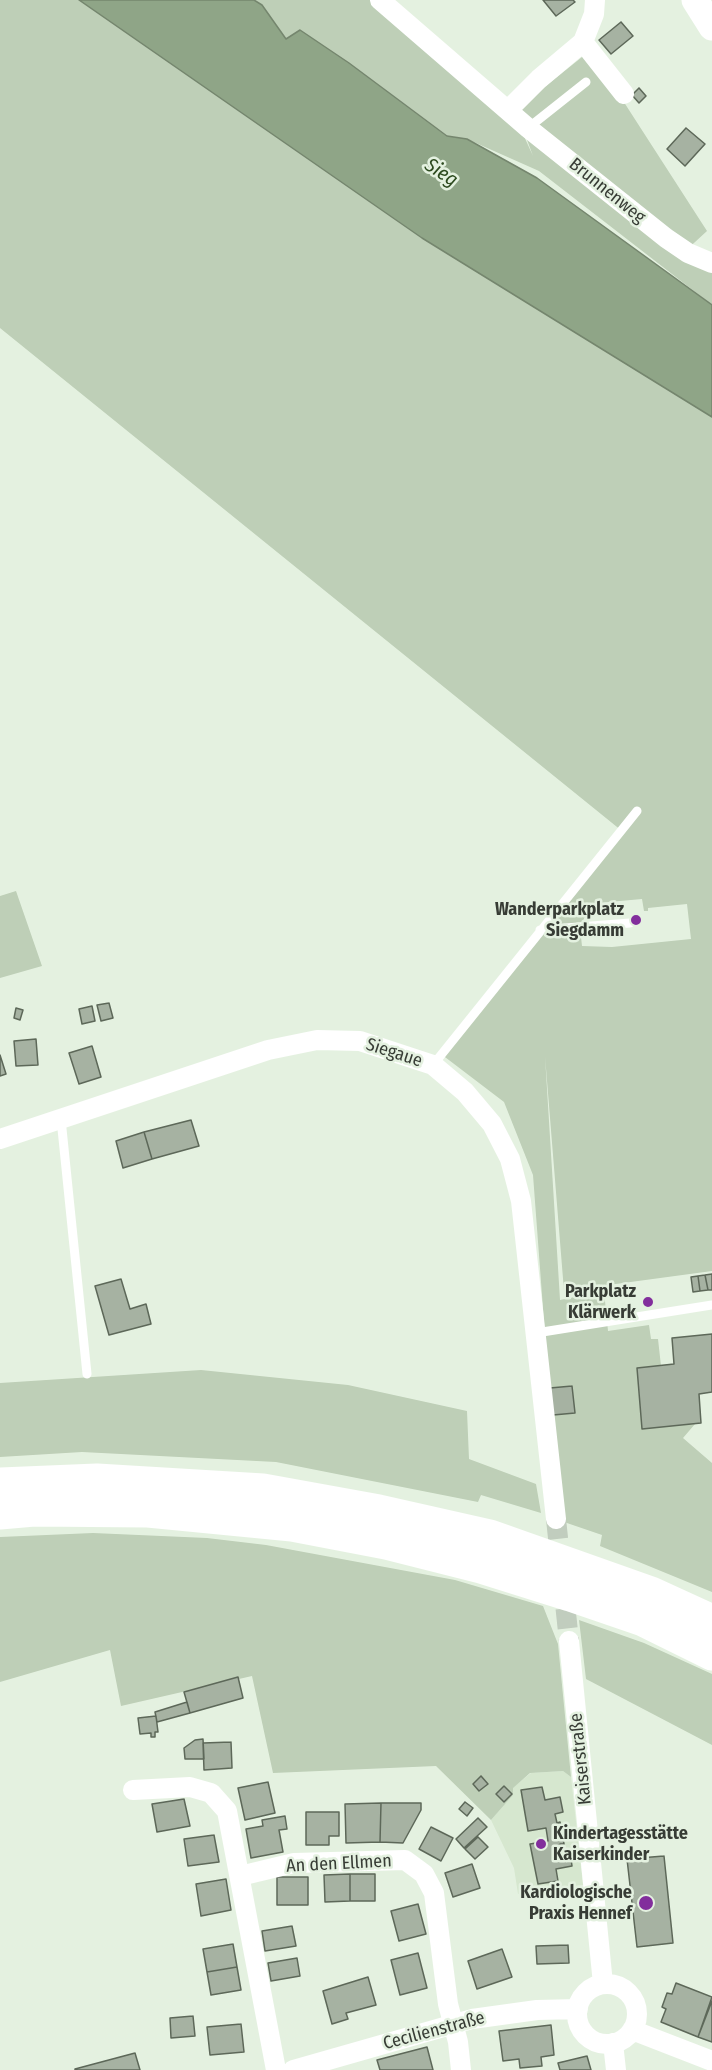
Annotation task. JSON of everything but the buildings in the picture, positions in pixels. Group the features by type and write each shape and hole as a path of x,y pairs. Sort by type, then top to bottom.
{"highway":[{"path":"0,1484 97,1480 263,1490 379,1511 500,1540 651,1593 712,1621"},
{"path":"0,1513 34,1510 148,1511 292,1525 386,1543 481,1567 570,1595 643,1620 712,1654"}],"main road":[{"path":"695,0 712,27"}],"street":[{"name":"Brunnenweg","path":"380,0 528,128 666,238 688,253 712,263"},
{"path":"508,110 539,79 583,42 594,14 595,0"},
{"path":"583,42 624,94"},
{"name":"Siegaue","path":"0,1139 268,1050 317,1040 360,1041 433,1065 465,1092 492,1124 510,1159 521,1201 556,1519"},
{"name":"Kaiserstraße","path":"569,1641 603,1984"},
{"path":"133,1790 190,1787 211,1793 227,1811 276,2070"},
{"name":"An den Ellmen","path":"240,1875 294,1863 405,1860 424,1874 434,1893 448,2004 458,2042 461,2070"},
{"path":"603,1984 620,1987 633,1998 637,2014 632,2030 627,2036 613,2043 594,2041 587,2035 578,2019 578,2009 584,1995 589,1990 603,1984"},
{"name":"Cecilienstraße","path":"293,2070 453,2024 493,2015 537,2010 578,2009"},
{"path":"632,2030 712,2061"},
{"path":"613,2043 616,2070"}],"lane":[{"path":"528,128 586,82"},
{"path":"433,1065 637,811"},
{"path":"540,930 630,923"},
{"path":"61,1119 87,1374"},
{"path":"536,1333 712,1305"}],"shaded area":[{"path":"0,0 79,0 422,238 712,417 712,1271 564,1291 545,1056 560,1300 604,1291 608,1331 649,1325 651,1339 658,1339 661,1366 637,1368 642,1428 695,1424 683,1438 712,1463 712,1592 600,1546 602,1535 564,1522 557,1495 533,1175 504,1102 441,1054 622,831 0,328","holes":["642,899 644,911 648,911 648,908 687,904 691,939 612,947 582,946 580,928 586,914 598,903"]},
{"path":"254,0 392,0 508,101 533,156 516,110 587,53 609,79 707,231 682,254 712,269 712,305 539,171 467,139 448,136 349,63 300,31 286,40 262,5"},
{"path":"16,891 42,966 0,978 0,896"},
{"path":"201,1370 348,1385 467,1411 469,1459 536,1484 541,1513 481,1495 478,1502 276,1462 82,1452 0,1457 0,1383"},
{"path":"93,1533 207,1538 266,1545 455,1580 543,1606 558,1644 571,1777 563,1771 530,1773 513,1788 513,1795 491,1820 436,1766 273,1773 252,1676 121,1706 110,1650 0,1682 0,1537"},
{"path":"579,1620 644,1643 712,1674 712,1745 586,1679"},
{"name":"Kindertagesstätte Kaiserkinder","path":"563,1771 571,1777 583,1885 518,1894 514,1868 491,1820 513,1795 512,1788 531,1773"}],"water":[{"name":"Sieg","path":"79,0 254,0 262,5 286,39 300,30 349,63 447,136 467,139 537,178 712,305 712,417 422,238"}],"tunnel":[{"path":"556,1519 569,1641"}],"place":[{"name":"Wanderparkplatz Siegdamm","path":"636,920"},
{"name":"Parkplatz Klärwerk","path":"648,1302"},
{"name":"Kindertagesstätte Kaiserkinder","path":"541,1844"},
{"name":"Kardiologische Praxis Hennef","path":"646,1903"}]}
